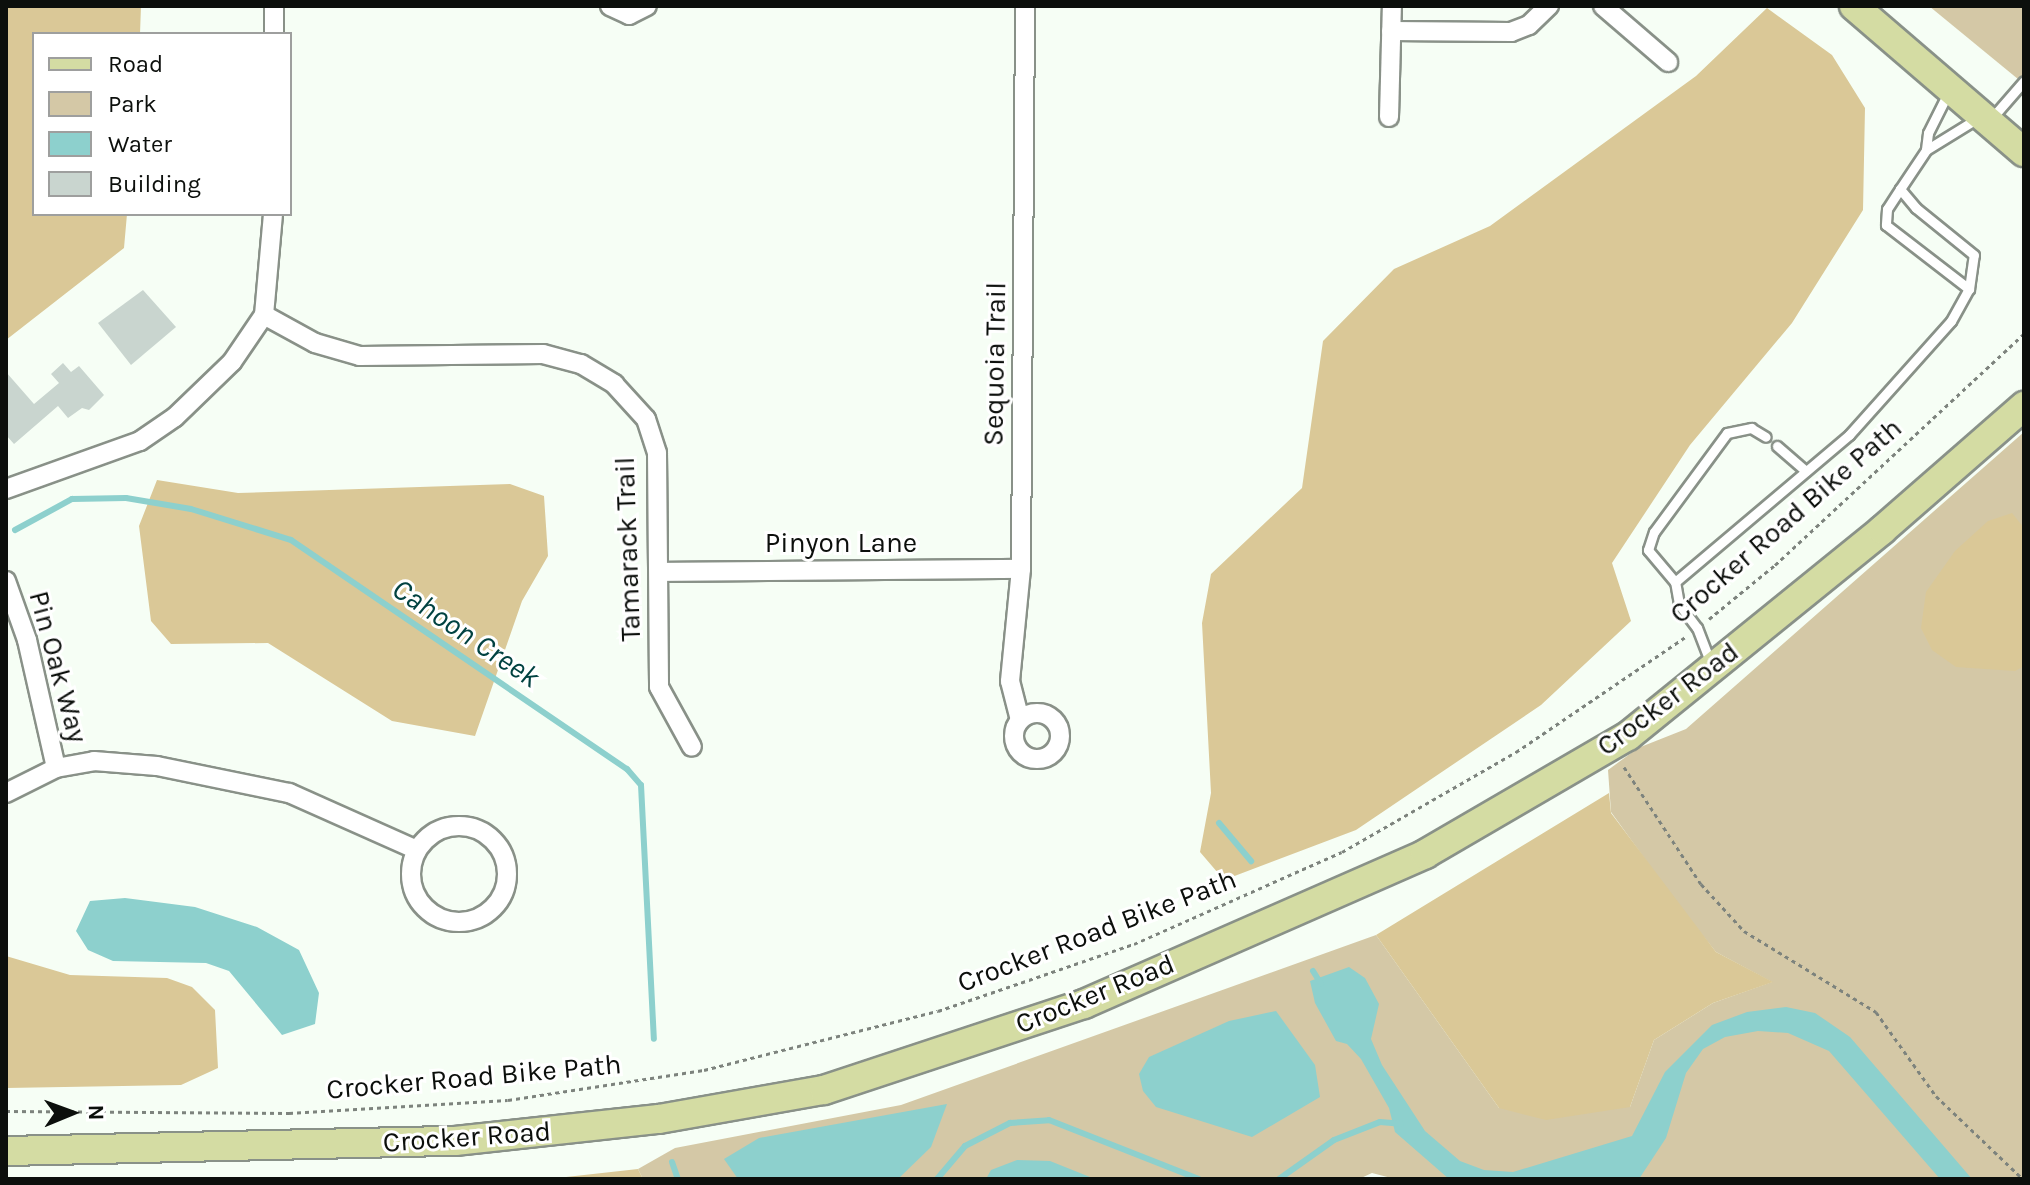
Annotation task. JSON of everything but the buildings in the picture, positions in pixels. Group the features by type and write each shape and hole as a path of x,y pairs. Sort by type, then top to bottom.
{"main road":[{"path":"1854,6 2024,152"},
{"name":"Crocker Road","path":"6,1151 455,1141 659,1119 824,1090 1084,1004 1370,881 1628,736 2024,406"}],"street":[{"path":"274,6 274,32"},
{"path":"610,6 629,15 647,6"},
{"name":"Sequoia Trail","path":"1020,720 1010,681 1021,569 1025,6"},
{"path":"1389,117 1392,6"},
{"path":"1391,31 1511,32 1529,25 1549,6"},
{"path":"1603,6 1668,62"},
{"path":"6,489 140,441 175,417 232,362 264,315 273,216"},
{"name":"Tamarack Trail","path":"264,315 315,343 360,356 543,354 581,364 614,384 646,419 657,453 661,572 659,687 692,747"},
{"name":"Pinyon Lane","path":"661,572 1021,569"},
{"name":"Pin Oak Way","path":"6,581 27,640 56,768"},
{"path":"6,793 56,768 94,761 157,766 289,793 417,850"},
{"path":"458,826 488,836 506,863 502,895 481,917 466,921 436,916 424,907 411,880 417,850 428,837 458,826"}],"lane":[{"path":"1926,150 1986,119 2024,81"},
{"path":"1950,88 1928,133 1926,150 1887,209 1886,225 1969,289"},
{"path":"1675,582 1849,435 1951,321 1969,289 1974,255 1900,189"},
{"path":"1712,668 1697,628 1679,604 1675,582 1648,550 1654,532 1727,433 1751,428 1766,437"},
{"path":"1777,446 1806,471"}],"path":[{"name":"Crocker Road Bike Path","path":"6,1111 289,1113 508,1100 704,1070 938,1011 1134,944 1342,852 1516,752 1697,628 1775,565 2024,334"},
{"path":"1624,767 1701,884 1744,931 1876,1012 1936,1096 2023,1179"}],"green space":[{"path":"1929,6 2024,6 2024,84"},
{"path":"2024,432 2024,1179 1395,1179 1372,1173 1359,1179 643,1179 638,1169 675,1148 901,1105 1376,935 1499,1108 1630,1107 1654,1040 1713,1003 1772,982 1716,952 1676,902 1611,812 1608,770 1638,748 1686,729"}],"shaded area":[{"path":"6,6 141,6 140,32 32,32 32,216 127,216 124,248 6,340"},
{"path":"1767,8 1832,55 1865,108 1863,210 1792,323 1690,445 1612,563 1631,621 1541,705 1356,830 1224,880 1200,852 1211,793 1202,623 1211,574 1302,488 1323,341 1394,269 1490,226 1696,76"},
{"path":"157,480 238,493 510,484 544,496 548,556 522,601 475,736 392,721 268,643 171,644 151,621 139,526"},
{"path":"2012,513 2024,528 2024,666 2015,671 1956,667 1932,650 1921,628 1926,592 1955,551 1988,521"},
{"path":"1609,793 1611,813 1716,952 1773,982 1713,1003 1654,1040 1630,1107 1546,1120 1499,1108 1376,935"},
{"path":"6,956 70,975 167,978 192,987 215,1010 218,1068 181,1085 6,1088"},
{"path":"638,1169 643,1179 548,1179"}],"water":[{"path":"125,898 195,907 257,927 299,950 319,993 315,1024 282,1035 229,971 206,963 113,961 88,950 76,931 90,901"},
{"path":"1349,967 1365,978 1379,1004 1371,1039 1382,1065 1425,1131 1460,1161 1484,1170 1513,1172 1632,1136 1665,1072 1712,1025 1747,1012 1786,1007 1815,1013 1850,1037 1972,1179 1940,1179 1829,1051 1788,1033 1758,1031 1725,1037 1703,1049 1686,1073 1666,1138 1639,1179 1449,1179 1395,1132 1389,1108 1361,1059 1347,1044 1336,1041 1315,1003 1310,981"},
{"path":"1276,1011 1315,1065 1320,1097 1252,1137 1156,1107 1143,1091 1139,1074 1149,1057 1229,1021"},
{"path":"947,1104 931,1147 898,1179 738,1179 724,1159 759,1138"},
{"path":"1017,1160 1050,1161 1095,1179 986,1179 991,1170"}],"waterway":[{"name":"Cahoon Creek","path":"15,530 72,499 126,498 191,509 291,540 627,769 641,785 654,1039"},
{"path":"1219,823 1251,861"},
{"path":"1313,971 1321,984"},
{"name":"Cahoon Creek","path":"937,1179 965,1146 1010,1123 1049,1120 1199,1179"},
{"name":"Cahoon Creek","path":"1279,1179 1334,1140 1380,1122 1401,1124"},
{"name":"Cahoon Creek","path":"672,1162 678,1179"}]}
